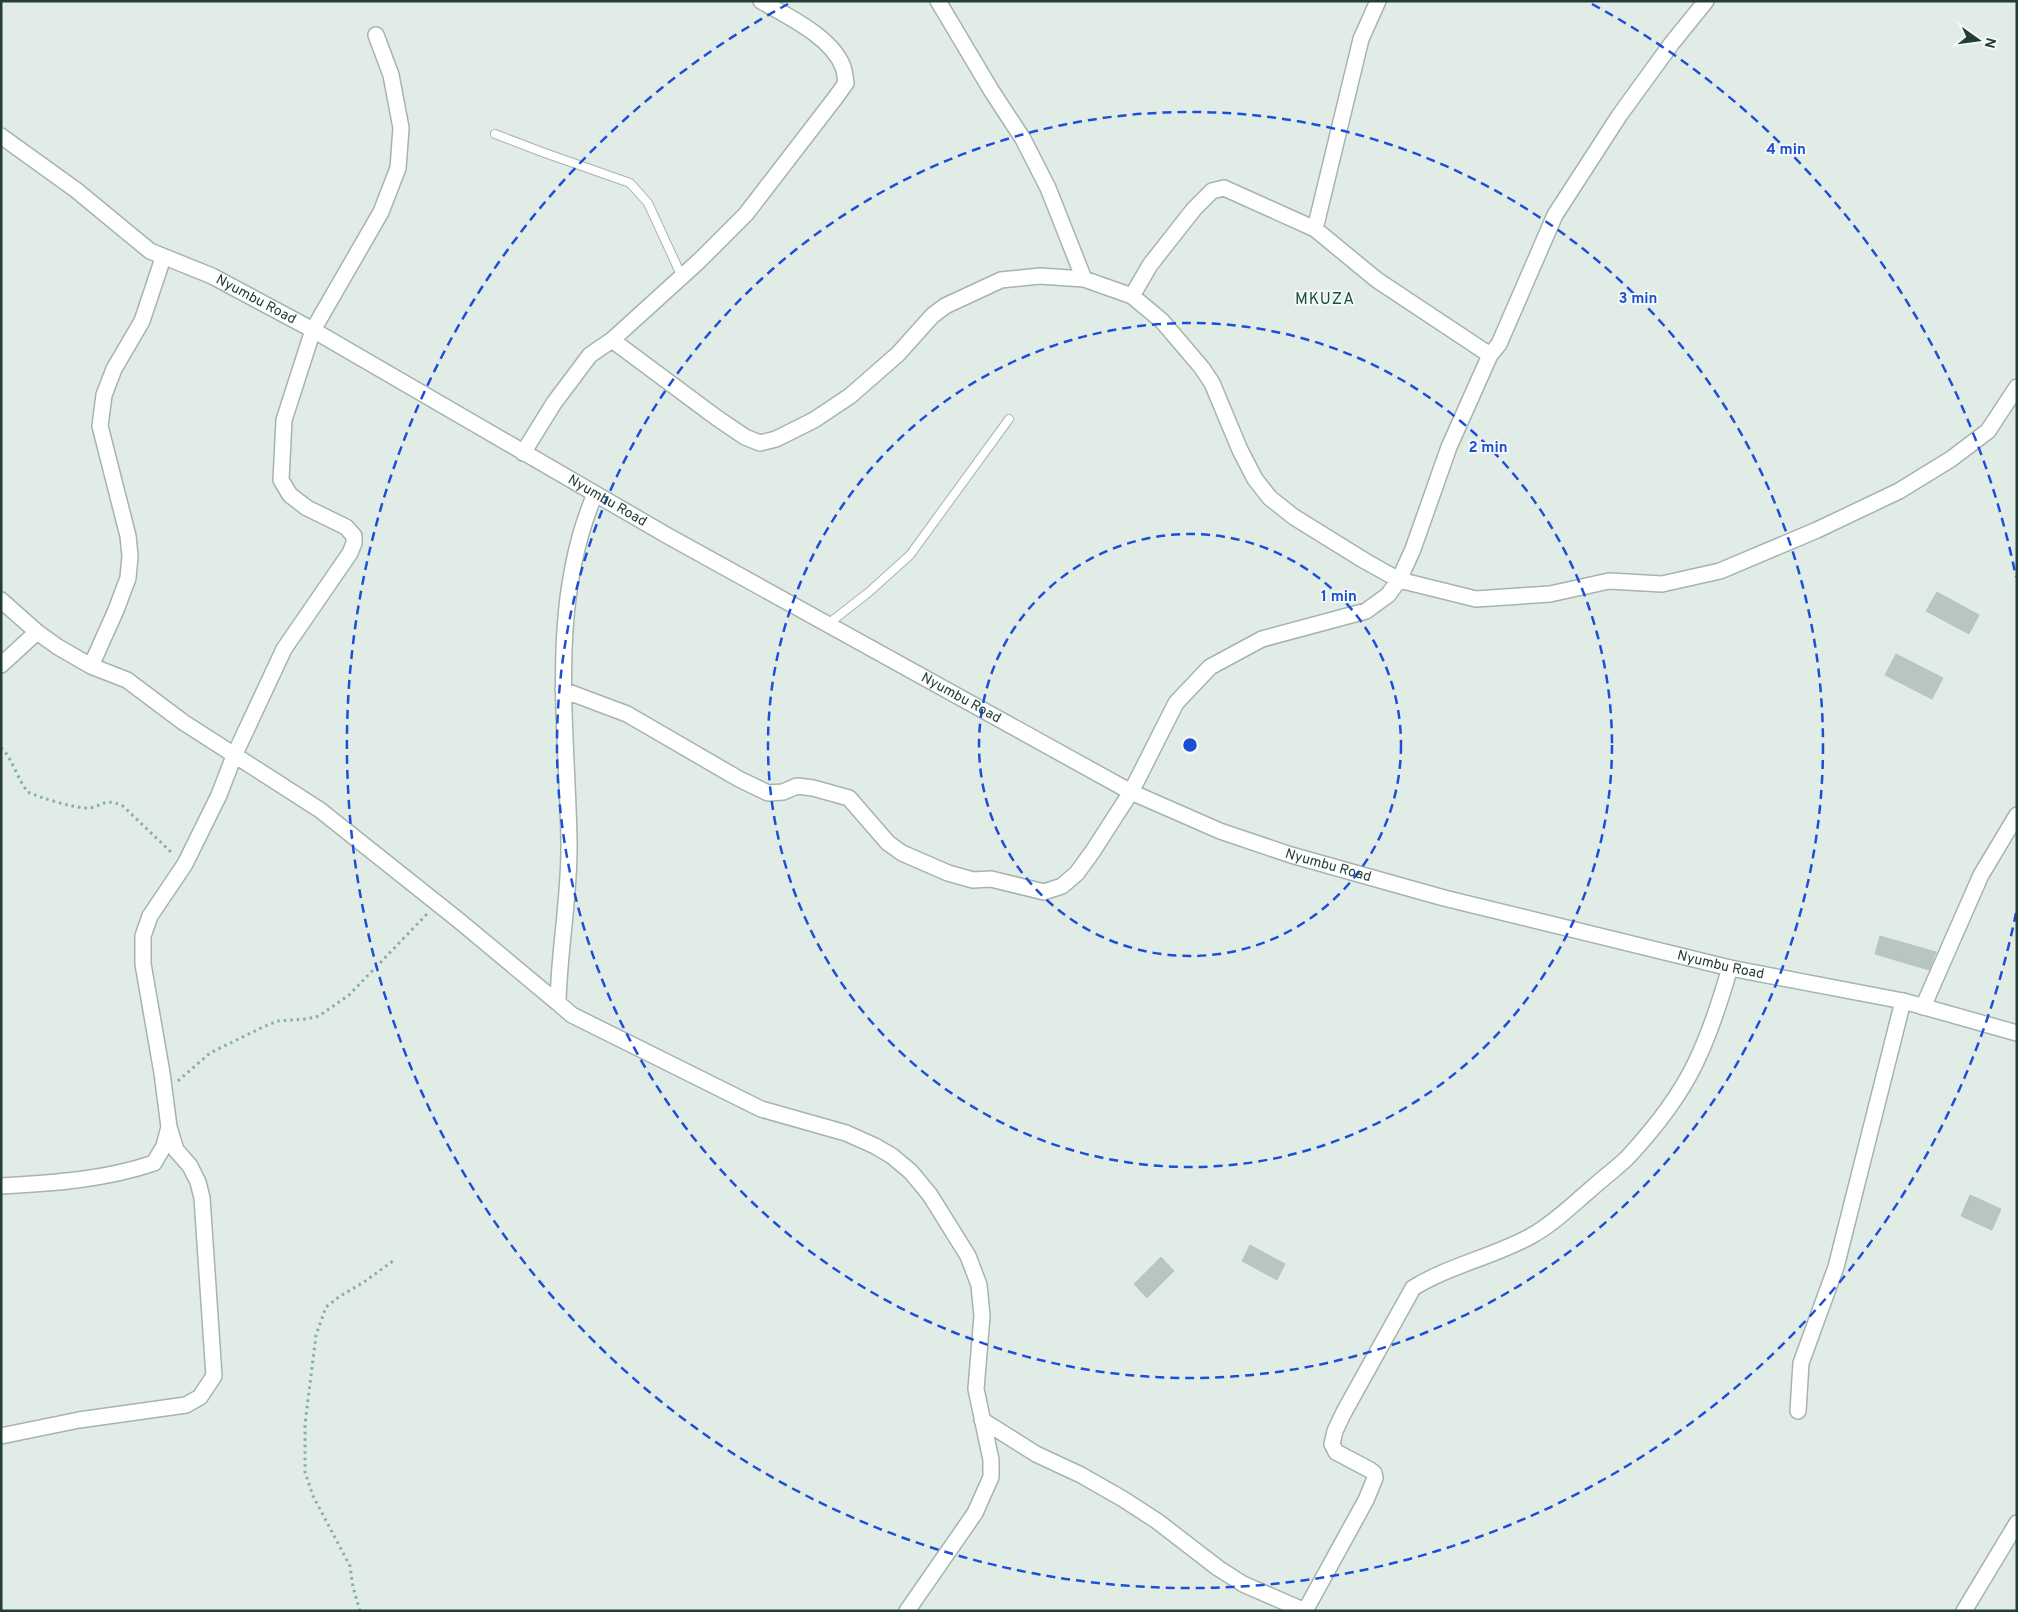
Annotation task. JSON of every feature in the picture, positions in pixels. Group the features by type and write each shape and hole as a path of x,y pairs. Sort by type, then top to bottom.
{"street":[{"path":"523,453 554,403 590,354 612,340 682,277 746,214 846,83 843,67 830,48 815,33 761,1"},
{"path":"938,1 991,90 1023,139 1048,188 1084,279"},
{"path":"1315,229 1360,39 1378,1"},
{"path":"563,690 627,714 768,793 783,792 797,786 813,788 849,798 888,843 902,853 948,873 973,880 991,879 1044,892 1062,886 1077,873 1093,852 1132,792 1176,703 1210,667 1262,639 1366,611 1388,594 1399,580 1413,549 1449,447 1490,354 1499,344 1555,215 1620,116 1672,43 1706,1"},
{"path":"1,1436 79,1420 186,1405 200,1397 214,1376 202,1198 198,1182 190,1166 176,1150 169,1127 165,1093 142,964 143,936 150,916 185,864 219,795 234,756 284,649 350,553 354,543 354,536 346,527 307,508 290,495 281,480 284,420 313,330 381,212 398,168 400,128 392,75 376,35"},
{"name":"Nyumbu Road","path":"2,138 76,190 127,234 150,251 163,258 192,266 313,330 595,494 1132,792 1220,831 1291,855 1444,898 1730,968 1903,1001 2017,1033"},
{"path":"1132,296 1150,265 1194,209 1212,191 1224,188 1315,229 1377,280 1490,354"},
{"path":"91,666 128,578 130,556 128,536 100,426 104,395 114,369 142,321 163,258"},
{"path":"612,340 717,418 745,437 760,443 776,439 814,420 850,396 898,354 932,316 945,306 1001,280 1040,276 1084,279 1132,296 1162,321 1202,368 1212,383 1240,450 1251,471 1270,498 1294,517 1365,562 1399,580 1476,599 1550,594 1609,581 1662,584 1720,571 1817,530 1891,495 1951,459 1988,431 2017,387"},
{"path":"558,1003 568,879 569,841 563,690 568,588 583,522 595,494"},
{"path":"1,600 37,632 58,647 91,666 127,680 183,722 320,810 572,1014 761,1109 846,1133 892,1156 911,1172 946,1219 968,1256 979,1285 982,1316 976,1389 991,1460 991,1476 975,1512 907,1611"},
{"path":"1,665 37,632"},
{"path":"1923,1007 1981,875 2017,814"},
{"path":"982,1420 1036,1454 1081,1476 1123,1500 1165,1527 1218,1568 1243,1584 1305,1611 1366,1500 1375,1478 1370,1470 1336,1452 1332,1444 1335,1431 1413,1288 1467,1262 1504,1250 1533,1234 1568,1209 1628,1157 1654,1126 1694,1066 1713,1022 1730,968"},
{"path":"1798,1410 1801,1363 1836,1267 1903,1001"},
{"path":"1,1186 74,1181 126,1173 154,1163 164,1146 169,1127"},
{"path":"1964,1611 2017,1524"}],"lane":[{"path":"495,134 630,183 648,203 682,277"},
{"path":"828,624 869,592 910,555 1009,418"}],"path":[{"path":"1,748 6,752 15,773 28,792 86,808 109,801 115,802 123,806 185,864"},
{"path":"165,1093 210,1053 278,1020 306,1019 319,1016 349,995 438,904"},
{"path":"360,1611 353,1587 350,1566 313,1496 305,1472 305,1424 316,1335 326,1307 393,1261"}],"building":[{"path":"1937,592 1979,615 1969,634 1926,611"},
{"path":"1896,654 1943,678 1932,699 1885,675"},
{"path":"1880,936 1936,952 1929,970 1875,954"},
{"path":"1970,1195 2001,1209 1992,1230 1961,1216"},
{"path":"1250,1245 1285,1264 1277,1280 1242,1261"},
{"path":"1161,1257 1174,1271 1147,1298 1134,1284"}],"district":[{"name":"MKUZA","path":"1325,300"}]}
